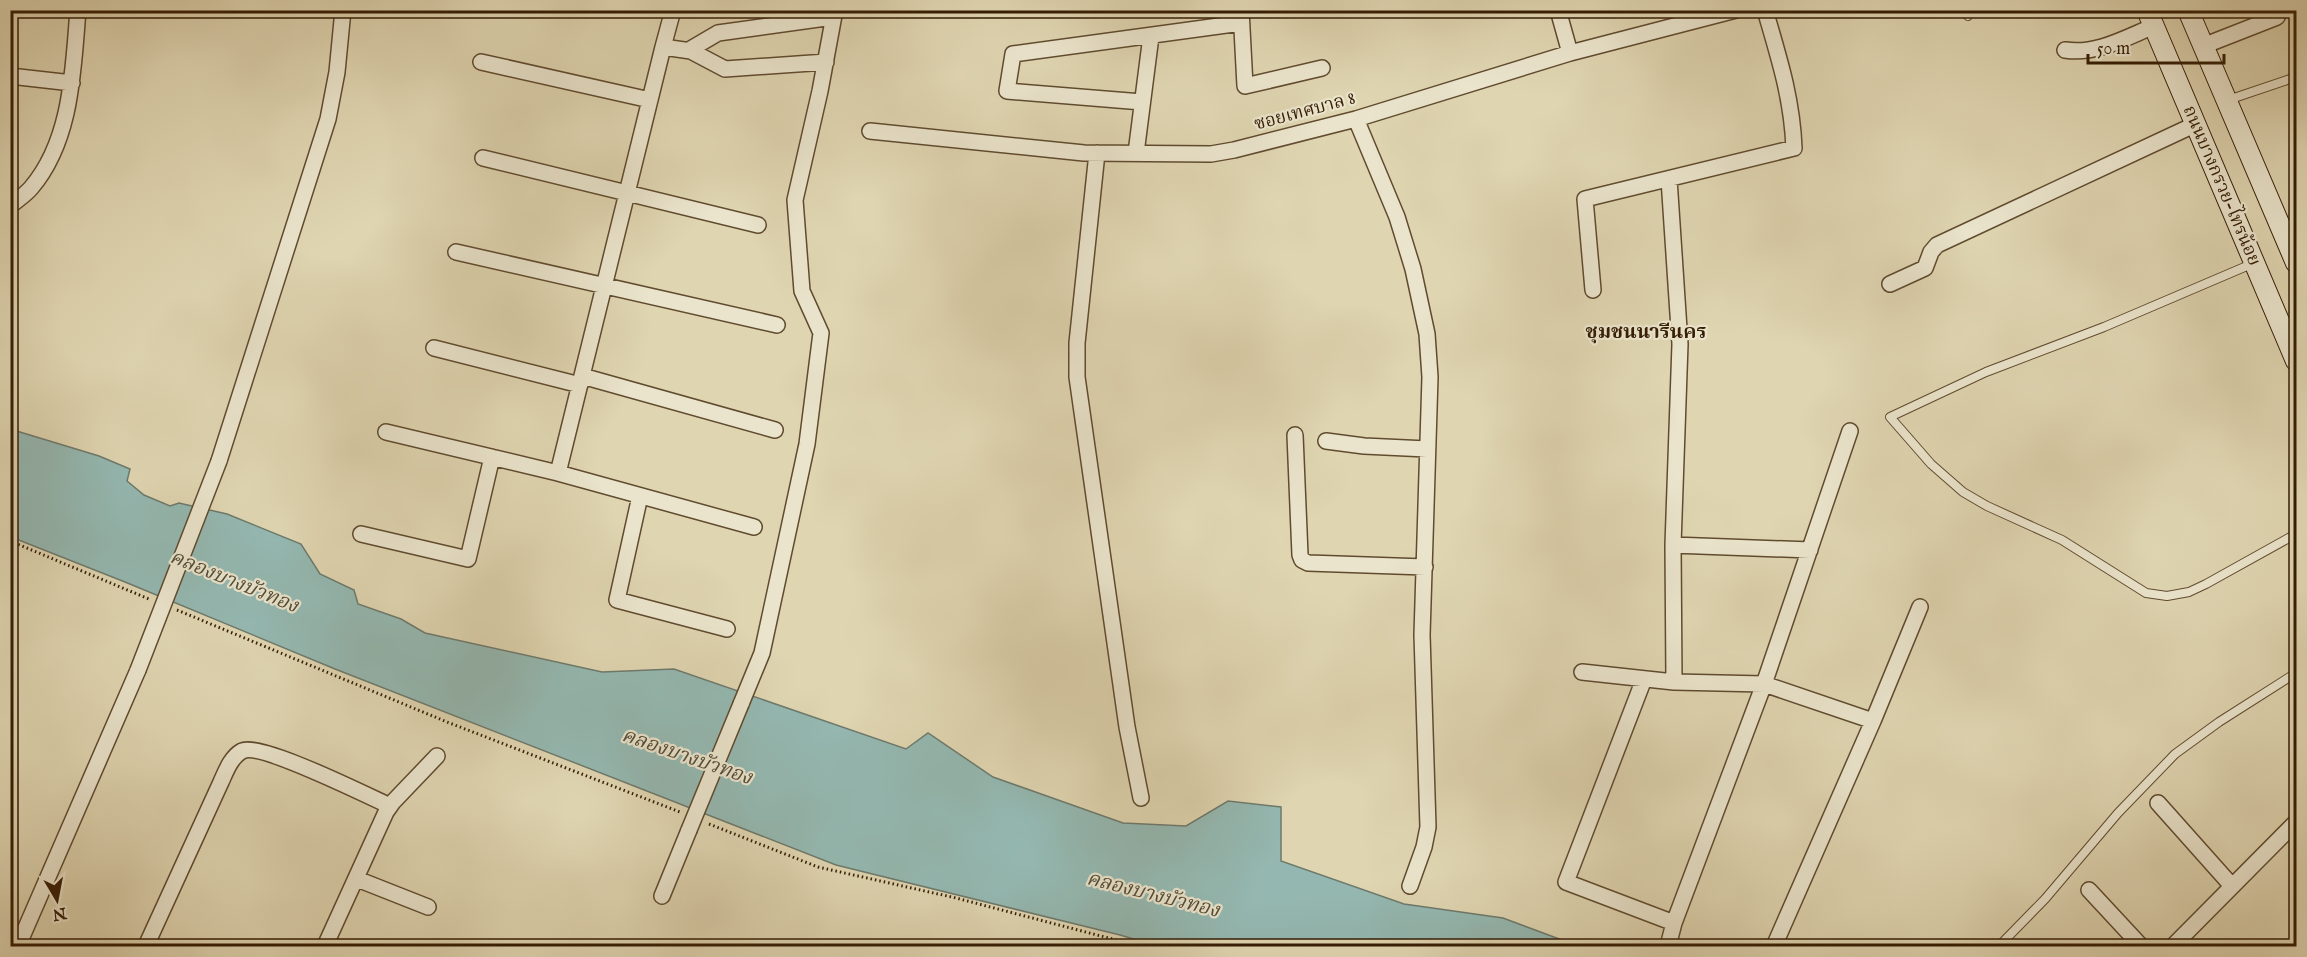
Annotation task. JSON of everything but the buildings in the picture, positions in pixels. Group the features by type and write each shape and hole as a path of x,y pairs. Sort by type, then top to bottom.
{"main road":[{"path":"2188,10 2296,263"},
{"name":"ถนนบางกรวย-ไทรน้อย","path":"2150,18 2296,361"}],"street":[{"path":"10,207 31,188 51,159 68,106 78,10"},
{"path":"18,946 138,670 219,461 328,119 337,72 343,10"},
{"path":"558,473 673,10"},
{"path":"1557,10 1570,53"},
{"name":"ซอยเทศบาล 8","path":"870,131 1097,153 1211,154 1356,119 1570,53 1707,14 1736,10"},
{"path":"1593,290 1585,199 1794,148 1793,115 1765,10"},
{"path":"662,896 762,653 807,444 821,333 801,291 795,200 826,62 834,14 718,33 689,50 691,51"},
{"path":"1142,102 1006,91 1013,54 1151,36 1241,17 1245,86 1322,68"},
{"path":"2203,46 2277,17"},
{"path":"2065,50 2092,51 2150,18"},
{"path":"1136,153 1151,36"},
{"path":"663,47 691,51 725,69 826,62"},
{"path":"481,62 650,100"},
{"path":"10,76 72,83"},
{"path":"1356,119 1397,217 1413,269 1425,323 1430,377 1422,635 1428,827 1424,847 1410,886"},
{"path":"1890,284 1925,268 1931,252 1937,245 2194,125"},
{"path":"1097,153 1077,343 1077,377 1127,727 1142,798"},
{"path":"483,158 758,225"},
{"path":"1669,179 1680,344 1673,545 1674,682"},
{"path":"456,252 777,325"},
{"path":"434,348 581,380 775,430"},
{"path":"1668,946 1674,923 1764,684 1850,431"},
{"path":"386,432 558,473 754,527"},
{"path":"1295,435 1302,560 1308,563 1425,567"},
{"path":"1326,441 1364,446 1427,449"},
{"path":"361,534 468,559 492,457"},
{"path":"640,496 617,600 727,629"},
{"path":"1673,545 1810,550"},
{"path":"1775,944 1873,721 1920,607"},
{"path":"1582,672 1674,682 1764,684 1873,721"},
{"path":"1644,679 1566,882 1674,923"},
{"path":"146,946 220,782 234,759 244,750 254,750 293,762 390,806"},
{"path":"325,946 390,806 437,756"},
{"path":"2158,803 2232,886"},
{"path":"2173,946 2296,822"},
{"path":"357,879 428,907"},
{"path":"2090,890 2141,946"}],"lane":[{"path":"2228,100 2296,77"},
{"path":"2254,263 2104,327 1986,372 1890,417 1931,464 1963,492 1987,506 2062,540 2146,593 2166,596 2206,585 2296,534"},
{"path":"1999,946 2045,899 2118,813 2175,754 2219,722 2296,673"}],"path":[{"path":"10,541 154,601"},
{"path":"176,610 693,822 818,867 956,898 1139,946"}],"water":[{"name":"คลองบางบัวทอง","path":"10,429 99,456 130,469 127,481 144,495 170,506 179,503 227,514 301,544 320,574 354,590 358,604 401,619 425,633 602,672 674,669 906,749 928,733 993,777 1123,823 1186,826 1228,801 1281,807 1281,861 1404,904 1503,918 1578,946 1157,946 836,865 335,669 11,537"}],"district":[{"name":"ชุมชนนารีนคร","path":"1646,332"}]}
